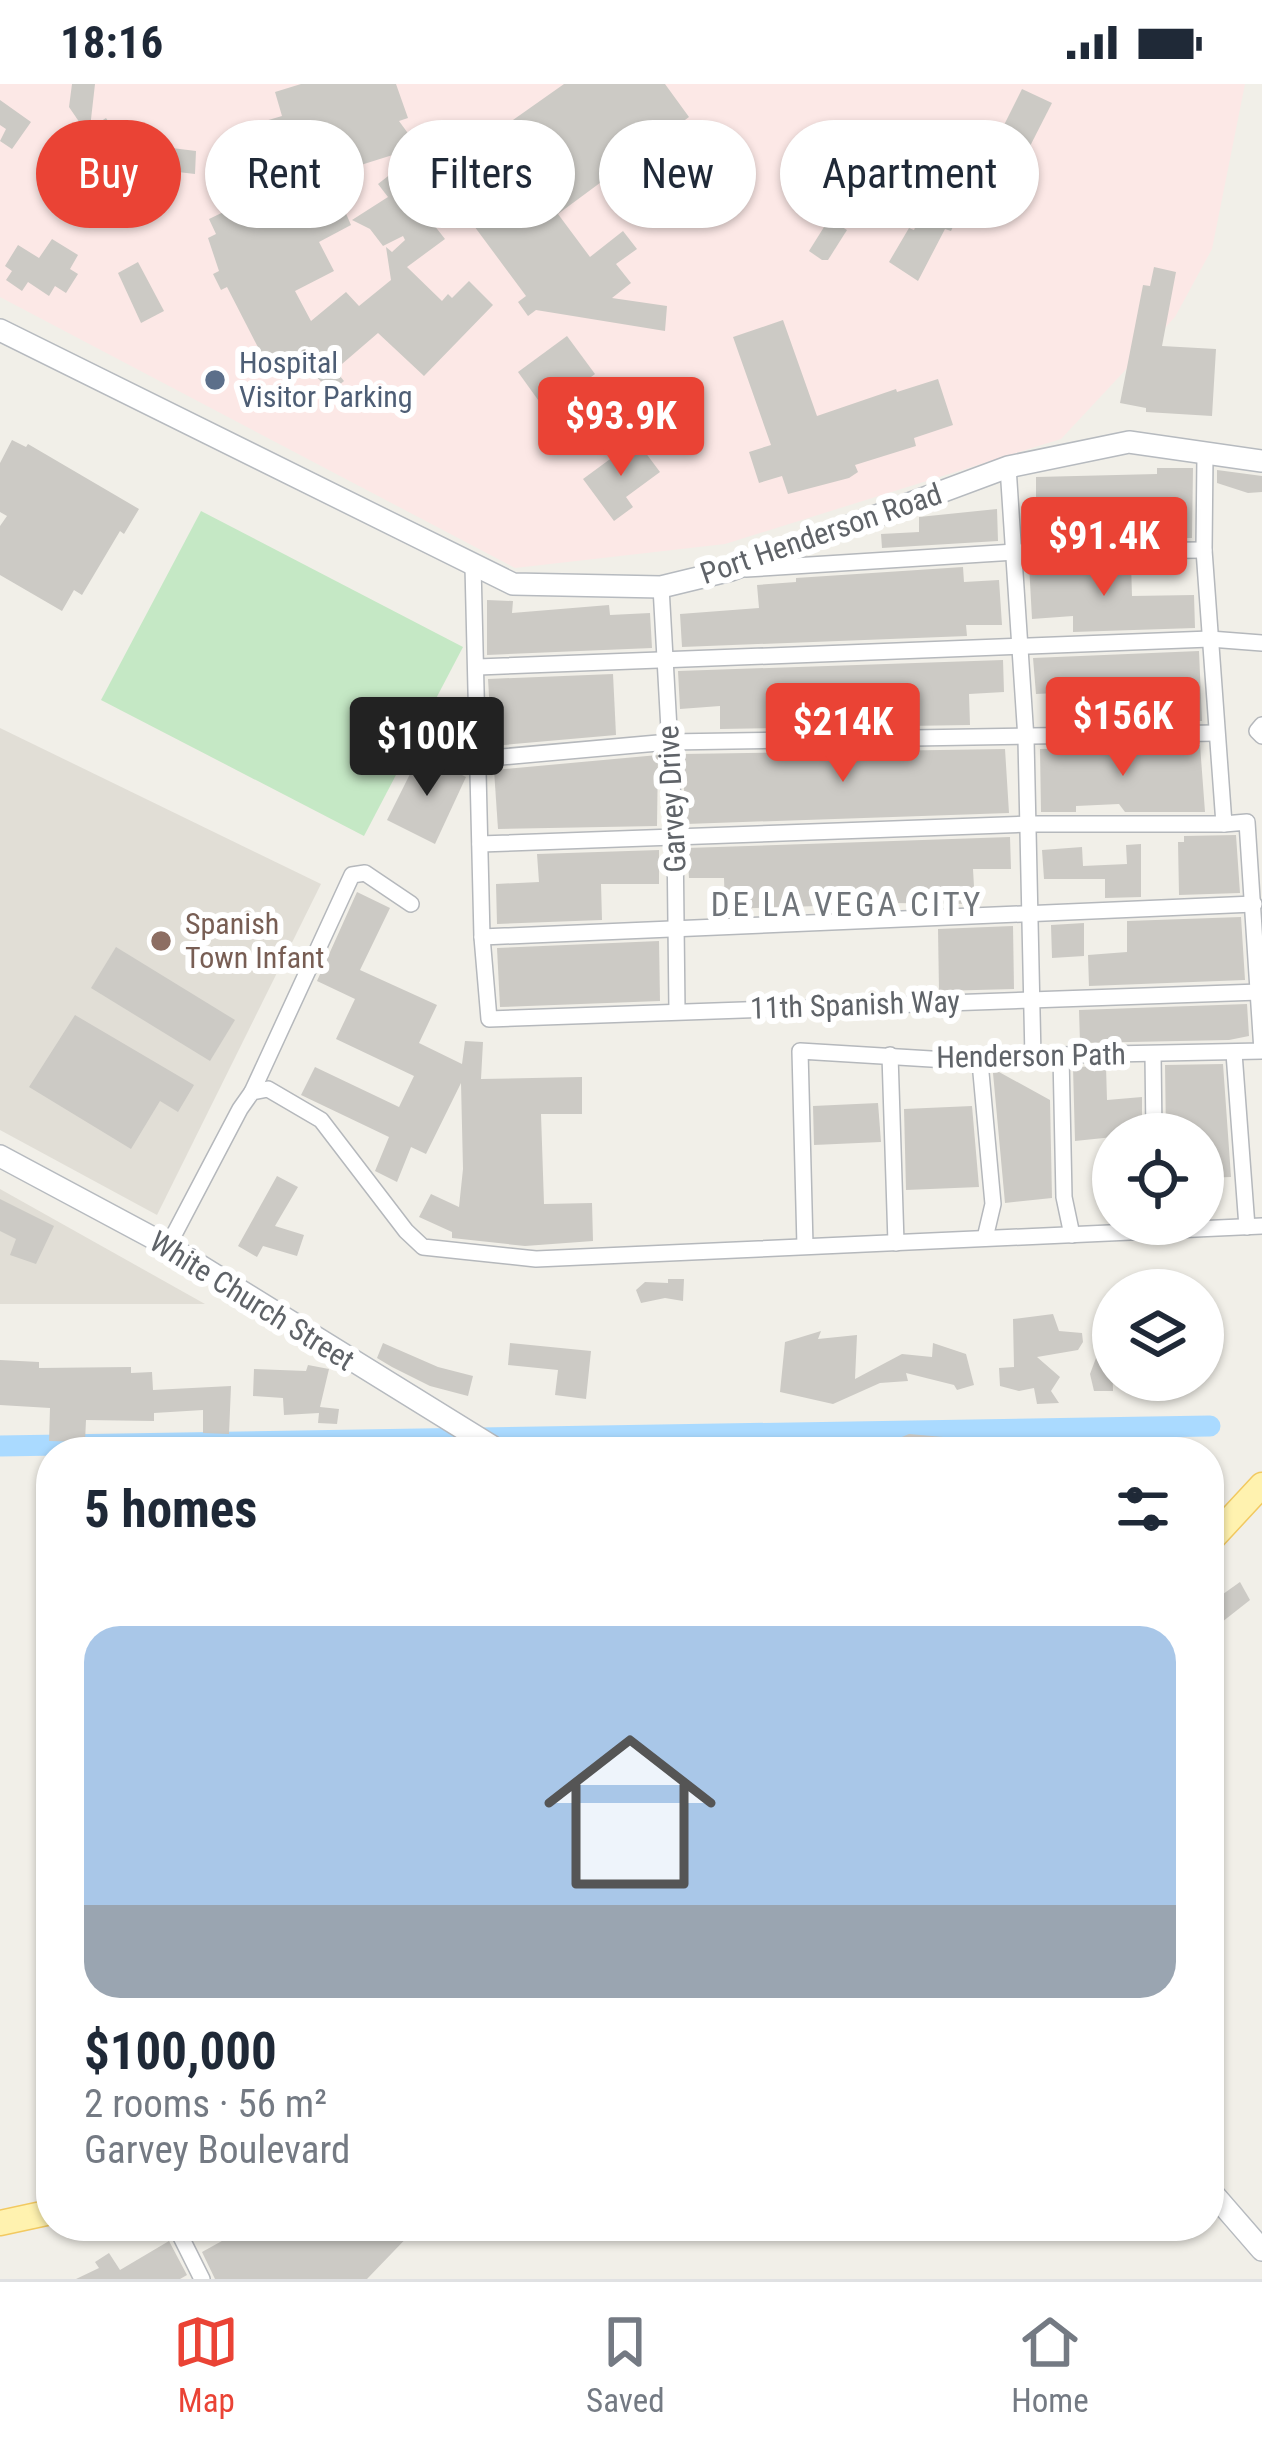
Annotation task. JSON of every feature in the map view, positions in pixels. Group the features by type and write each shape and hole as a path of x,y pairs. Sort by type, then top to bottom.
{"main road":[{"path":"1224,1526 1262,1485"},
{"path":"0,2223 36,2215"}],"street":[{"name":"Port Henderson Road","path":"0,330 513,584 661,587 731,570 1008,467 1129,442 1262,461"},
{"path":"1205,456 1204,550 1225,824"},
{"path":"1008,467 1026,739 1033,1058"},
{"path":"731,570 1015,552 1204,550"},
{"path":"473,566 482,937 1254,904"},
{"name":"Garvey Drive","path":"661,587 675,836 677,1011"},
{"path":"478,667 1210,638 1262,643"},
{"path":"479,759 669,742 1216,733"},
{"path":"480,844 1029,824 1247,822 1257,860 1254,904 1262,1052"},
{"path":"168,1246 252,1093 352,875 365,873 411,904"},
{"name":"11th Spanish Way","path":"482,937 489,1019 1259,992"},
{"name":"Henderson Path","path":"805,1246 800,1051 980,1062 1061,1054 1262,1052"},
{"path":"1224,1227 1255,1227 1234,1053"},
{"path":"1061,1054 1064,1197 1072,1235"},
{"path":"890,1055 896,1243"},
{"path":"1154,1055 1154,1113"},
{"path":"980,1062 993,1204 985,1238"},
{"path":"252,1093 268,1089 322,1120 406,1231 423,1246 536,1259 1092,1233"},
{"name":"White Church Street","path":"0,1156 168,1246 477,1437"},
{"path":"1224,2206 1262,2250"},
{"path":"183,2241 200,2278"}],"shaded area":[{"path":"0,84 1245,84 1212,249 1175,317 1061,439 725,544 515,568 0,297"},
{"name":"Spanish Town Infant","path":"0,728 321,884 157,1215 0,1130"},
{"path":"0,1189 205,1304 0,1304"}],"green space":[{"path":"201,511 463,647 364,836 101,700"}],"building":[{"path":"72,84 95,84 91,120 78,120 69,107"},
{"path":"301,84 396,84 408,118 388,120 388,156 364,164 364,120 268,120 282,116 275,92"},
{"path":"564,84 665,84 689,117 599,120 599,184 575,201 575,120 513,120"},
{"path":"1022,89 1052,103 1039,128 1039,120 1006,120"},
{"path":"0,100 31,122 12,149 0,141 6,129 0,125"},
{"path":"181,149 196,151 195,174 181,172"},
{"path":"388,176 388,197 378,184"},
{"path":"388,197 388,228 436,228 445,239 407,267 442,301 469,281 493,305 424,376 378,333 335,370 344,381 331,392 308,368 287,384 264,359 227,287 221,290 213,274 219,271 208,238 216,234 213,228 345,228 319,242 334,271 295,291 311,321 346,292 359,306 391,280 386,247 392,252 405,240 403,236 383,246 364,226 364,212"},
{"path":"476,228 568,228 590,257 623,231 637,249 616,264 631,283 612,298 667,306 665,331 536,310 528,316 518,302 526,296"},
{"path":"823,228 847,230 828,260 809,251"},
{"path":"909,228 952,228 945,229 918,281 889,262"},
{"path":"52,239 78,255 70,269 78,274 66,293 55,286 49,296 28,282 22,291 6,280 12,271 5,266 18,245 39,258"},
{"path":"138,262 164,311 141,323 118,273"},
{"path":"1154,267 1176,272 1162,346 1216,349 1212,416 1146,412 1146,408 1120,403 1143,285 1150,286"},
{"path":"783,320 817,416 938,379 953,425 914,438 916,446 855,465 858,472 849,478 788,494 782,476 759,483 749,452 771,445 733,337"},
{"path":"567,336 595,374 546,411 518,372"},
{"path":"12,440 28,444 139,509 124,534 120,531 82,595 74,590 62,611 0,575 0,526 7,516 0,512 0,463"},
{"path":"636,440 660,472 626,497 633,507 614,521 583,479"},
{"path":"1157,468 1193,468 1192,538 1036,540 1036,477 1157,474"},
{"path":"1217,470 1262,476 1262,492 1248,493 1217,483"},
{"path":"997,509 998,541 882,548 881,534 919,532 919,517"},
{"path":"1131,563 1132,596 1194,595 1195,628 1073,632 1073,616 1032,619 1029,564"},
{"path":"963,567 964,582 999,580 1002,625 966,625 967,636 682,647 680,614 759,608 757,585"},
{"path":"487,600 513,601 512,613 609,605 610,615 650,613 652,648 487,655"},
{"path":"1199,651 1202,721 1077,721 1076,692 1036,694 1033,658"},
{"path":"1003,660 1004,692 969,694 970,725 720,729 720,706 680,709 678,671"},
{"path":"613,674 616,735 492,746 488,679"},
{"path":"1200,745 1205,812 1125,812 1119,804 1041,812 1040,749"},
{"path":"1005,749 1009,813 686,824 682,754"},
{"path":"420,754 466,777 435,844 387,820"},
{"path":"658,755 657,826 498,829 494,770"},
{"path":"1236,835 1240,893 1179,895 1178,842 1184,842 1184,836"},
{"path":"1010,837 1011,869 973,869 975,904 891,903 891,908 818,911 818,906 725,909 724,878 689,878 687,848"},
{"path":"1141,844 1141,897 1105,898 1105,879 1044,879 1042,850 1082,847 1083,866 1127,864 1126,845"},
{"path":"659,850 659,884 601,884 602,920 497,924 496,884 539,882 537,854"},
{"path":"357,892 390,908 360,970 437,1005 419,1043 462,1064 465,1041 483,1042 481,1079 582,1077 582,1114 541,1114 544,1204 592,1203 593,1241 525,1246 452,1238 452,1232 419,1217 431,1194 459,1207 461,1083 426,1154 411,1147 397,1182 375,1171 389,1137 301,1095 315,1067 399,1107 414,1076 336,1039 355,999 317,981"},
{"path":"1241,917 1245,980 1089,986 1088,955 1127,952 1127,921"},
{"path":"1084,923 1084,956 1052,958 1051,925"},
{"path":"1013,926 1014,989 939,991 938,929"},
{"path":"659,941 660,1001 500,1007 497,948"},
{"path":"116,947 235,1020 210,1061 91,988"},
{"path":"1247,1004 1249,1036 1080,1043 1079,1010"},
{"path":"75,1015 194,1085 178,1112 160,1101 131,1149 29,1087"},
{"path":"1223,1064 1231,1177 1224,1177 1224,1113 1166,1113 1165,1065"},
{"path":"1106,1066 1107,1100 1142,1097 1142,1113 1092,1113 1092,1139 1075,1141 1073,1067"},
{"path":"993,1073 1050,1100 1052,1198 1005,1203"},
{"path":"878,1103 881,1142 814,1145 813,1106"},
{"path":"972,1106 979,1187 906,1190 904,1109"},
{"path":"277,1176 298,1187 275,1226 304,1235 297,1256 263,1246 257,1257 238,1246"},
{"path":"0,1199 54,1226 36,1264 10,1255 16,1239 0,1231"},
{"path":"668,1279 684,1279 683,1301 665,1298 641,1303 636,1290 645,1282 668,1283"},
{"path":"1053,1314 1059,1331 1082,1333 1083,1342 1078,1350 1037,1357 1060,1377 1051,1391 1059,1403 1037,1404 1034,1388 1019,1391 1000,1386 999,1368 1014,1367 1013,1319"},
{"path":"821,1331 818,1339 857,1335 855,1379 902,1354 932,1357 933,1343 966,1354 974,1385 957,1390 954,1385 906,1373 908,1381 880,1383 833,1404 780,1392 785,1342"},
{"path":"383,1343 473,1376 468,1396 430,1386 377,1358"},
{"path":"510,1343 591,1351 586,1399 555,1395 558,1370 508,1365"},
{"path":"0,1360 39,1362 39,1368 131,1367 131,1373 152,1372 153,1390 231,1386 229,1434 203,1433 203,1410 154,1413 154,1421 86,1420 85,1437 49,1437 50,1408 0,1405"},
{"path":"308,1365 329,1369 320,1407 339,1409 337,1424 318,1423 319,1413 284,1415 283,1398 253,1396 254,1369 306,1371"},
{"path":"1240,1582 1250,1600 1224,1620 1224,1593"},
{"path":"169,2241 187,2275 180,2279 76,2279 99,2268 95,2262 109,2253 120,2270"},
{"path":"222,2241 404,2241 367,2279 215,2279 202,2252"}],"waterway":[{"path":"544,1437 1210,1426"},
{"path":"0,1446 36,1445"}],"place":[{"name":"Hospital Visitor Parking","path":"215,380"},
{"name":"Spanish Town Infant","path":"161,941"}],"district":[{"name":"DE LA VEGA CITY","path":"847,904"}]}
